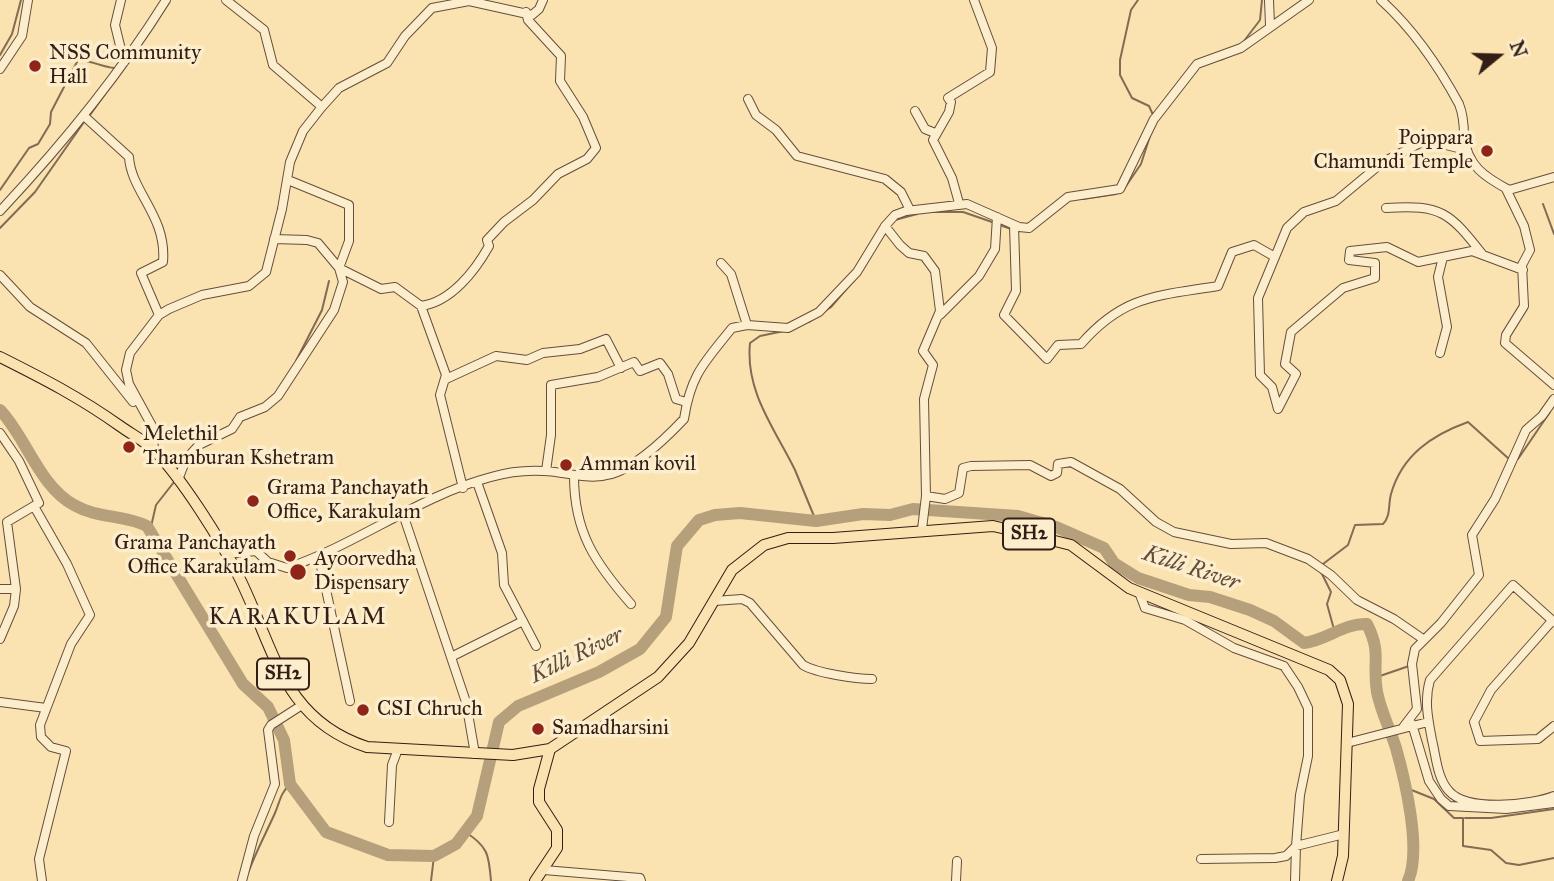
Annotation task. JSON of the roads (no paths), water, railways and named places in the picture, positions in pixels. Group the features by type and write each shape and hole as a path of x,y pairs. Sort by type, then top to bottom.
{"main road":[{"name":"SH2","path":"0,357 73,393 154,449 227,554 271,654 302,705 316,722 346,741 367,747 475,754 513,755 550,748 658,677 689,643 732,570 755,551 775,541 993,526 1071,545 1139,592 1329,670 1345,691 1347,743 1343,856 1337,881"},
{"path":"535,881 557,848 557,830 539,802 539,789 550,748"}],"street":[{"path":"0,69 22,36 28,0"},
{"path":"121,0 115,26 123,65"},
{"path":"0,211 84,116 123,65 166,0"},
{"path":"226,0 264,30 273,65 321,107"},
{"path":"154,449 152,426 133,393 126,370 130,353 159,316 202,295 237,290 260,279 266,272 298,141 321,107 338,88 387,63 422,17 439,3 469,1 532,15 543,0"},
{"path":"959,203 952,178 934,146 935,133 949,112 951,102 948,98 990,72 992,48 974,0"},
{"path":"1269,0 1270,25"},
{"path":"227,554 256,551 268,562 287,568 319,557 403,514 477,482 508,473 546,471 591,478 614,473 676,428 684,419 690,387 702,365 732,328 747,325 788,328 819,312 857,272 895,215 910,210 959,203 1014,225 1029,228 1068,197 1120,189 1154,118 1197,64 1244,47 1270,25 1309,0"},
{"path":"1381,0 1427,54 1460,107 1466,150 1472,164 1483,176 1506,189 1528,238 1529,256 1523,263 1524,306 1506,335 1505,344 1554,385"},
{"path":"421,306 435,302 459,286 482,259 489,246 487,240 498,227 533,200 558,174 595,153 597,145 560,80 561,56 536,30 526,12"},
{"path":"748,99 757,115 776,130 797,156 885,179 901,191 910,210"},
{"path":"915,111 925,129 935,133"},
{"path":"84,116 129,157 130,168 146,197 165,243 163,262 141,273 159,316"},
{"path":"1466,150 1426,140 1383,162 1336,201 1304,212 1287,228 1258,298 1260,375 1272,387 1278,409 1296,374 1286,364 1291,332 1343,288 1375,278 1375,263 1349,260 1350,251 1387,247 1418,262 1472,251 1523,270"},
{"path":"1506,189 1554,177"},
{"path":"176,478 186,459 199,445 232,429 240,417 265,407 278,396 339,300 343,282 339,268 349,241 349,205 288,180"},
{"path":"1386,208 1412,206 1441,211 1456,222 1483,256"},
{"path":"922,529 926,496 924,399 933,365 923,351 939,316 979,276 995,249 997,218"},
{"path":"1014,225 1016,291 1004,314 1047,359 1058,345 1081,344 1102,320 1125,307 1150,297 1218,286 1232,252 1254,246 1275,257"},
{"path":"886,227 909,253 924,256 931,262 940,296 939,316"},
{"path":"274,239 318,243 339,268 381,289 395,287 421,306 446,379 440,396 463,488"},
{"path":"1440,353 1447,327 1438,277 1443,257"},
{"path":"721,263 732,274 747,325"},
{"path":"0,275 30,307 86,342 152,426"},
{"path":"446,379 496,356 527,360 538,355 580,349 606,339 621,368"},
{"path":"546,471 551,436 551,384 597,377 634,362 640,371 660,363 668,374 676,399 686,402"},
{"path":"1405,726 1417,709 1412,655 1479,575 1472,535 1495,499 1526,430 1551,406 1554,399"},
{"path":"0,433 33,487 38,503 35,508 7,522 16,589 14,606 0,639"},
{"path":"926,496 945,499 959,493 963,468 971,466 1030,465 1051,476 1057,473 1058,464 1071,463 1120,489 1156,522 1174,532 1231,544 1266,543 1323,569 1363,605 1394,619 1423,639"},
{"path":"574,476 574,508 585,538 611,581 631,604"},
{"path":"477,482 502,553 504,585 536,646"},
{"path":"35,508 67,564 90,615 71,645 46,708 41,737 51,747 66,751 39,859 41,881"},
{"path":"403,514 466,702 475,754"},
{"path":"319,557 350,701"},
{"path":"1554,726 1538,739 1480,741 1474,722 1491,690 1553,622 1513,585 1430,680 1426,694 1438,769 1448,790 1469,803 1503,804 1554,796"},
{"path":"0,589 16,589"},
{"path":"1139,592 1144,608 1185,620 1234,648 1284,666 1298,687 1308,708 1308,756 1300,795 1296,881"},
{"path":"714,601 742,599 750,603 803,665 811,670 872,680"},
{"path":"451,657 523,621"},
{"path":"0,702 46,708"},
{"path":"242,881 254,836 275,784 267,743 271,725 302,705"},
{"path":"1347,743 1429,722"},
{"path":"1405,726 1429,781 1449,806 1506,810 1554,803"},
{"path":"389,822 392,765 398,749"},
{"path":"1201,859 1276,858 1286,856 1296,846 1344,834"},
{"path":"956,881 957,861"},
{"path":"544,870 640,878 641,881"}],"waterway":[{"path":"0,55 12,34 21,0"},
{"path":"1138,0 1131,10 1120,60 1120,75 1132,98 1149,106 1153,115"},
{"path":"1244,41 1260,20 1262,0"},
{"path":"1220,60 1243,50"},
{"path":"0,190 29,148 38,144 50,124 51,112 78,60 115,68"},
{"path":"90,115 105,94"},
{"path":"0,228 35,192 84,122"},
{"path":"1124,189 1141,164 1150,136"},
{"path":"1083,199 1116,194"},
{"path":"1543,204 1554,234"},
{"path":"933,212 963,212 995,223"},
{"path":"895,220 917,214"},
{"path":"1000,225 1011,229"},
{"path":"809,322 831,307 855,279"},
{"path":"296,361 322,310 329,281"},
{"path":"784,331 760,336 750,343 752,378 763,410 795,470 816,521"},
{"name":"Killi River","path":"0,410 42,474 62,497 83,509 147,526 243,684 268,707 284,740 290,784 326,832 388,855 434,856 456,844 477,816 499,722 518,706 599,672 640,649 666,617 677,546 699,520 715,515 740,513 816,521 863,514 890,515 913,509 1018,516 1056,527 1104,548 1114,563 1138,578 1189,595 1210,597 1250,610 1274,621 1304,643 1351,626 1367,624 1374,643 1377,692 1396,748 1411,815 1413,852 1408,881"},
{"path":"1518,459 1550,412"},
{"path":"1323,564 1348,545 1355,525 1383,524 1386,521 1391,494 1403,468 1420,448 1442,433 1468,422 1509,459"},
{"path":"150,531 156,505 174,482"},
{"path":"1321,572 1331,592 1327,604 1335,633"},
{"path":"1476,585 1482,576"},
{"path":"1377,677 1409,666"},
{"path":"248,873 282,795 290,784"},
{"path":"1404,787 1434,799 1454,818 1463,818 1463,846 1491,850 1506,863 1519,865 1554,858"},
{"path":"1465,818 1491,818 1554,809"},
{"path":"465,832 486,852 491,881"},
{"path":"431,881 434,856"}],"place":[{"name":"NSS Community Hall","path":"35,66"},
{"name":"Poippara Chamundi Temple","path":"1487,151"},
{"name":"Melethil Thamburan Kshetram","path":"129,447"},
{"name":"Amman kovil","path":"566,465"},
{"name":"Grama Panchayath Office, Karakulam","path":"253,501"},
{"name":"Grama Panchayath Office Karakulam","path":"290,556"},
{"name":"Ayoorvedha Dispensary","path":"298,572"},
{"name":"CSI Chruch","path":"363,710"},
{"name":"Samadharsini","path":"538,729"}],"district":[{"name":"KARAKULAM","path":"298,618"}]}
